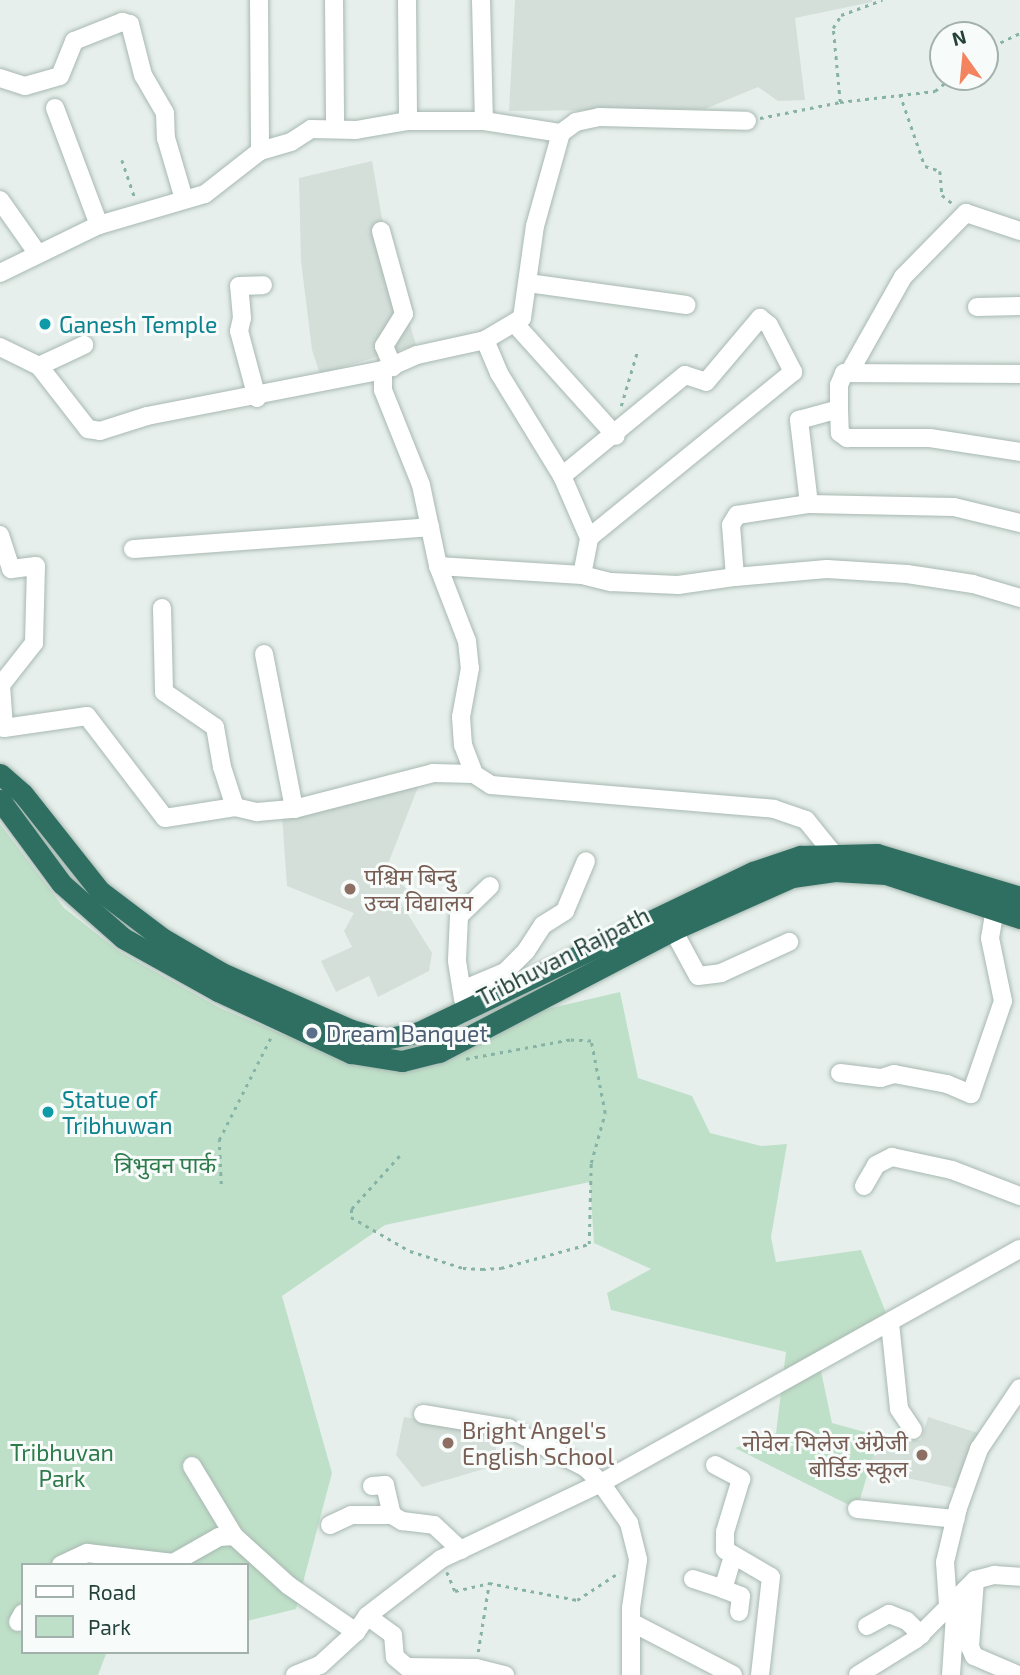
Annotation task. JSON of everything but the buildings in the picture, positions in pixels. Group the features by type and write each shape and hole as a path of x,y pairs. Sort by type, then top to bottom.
{"highway":[{"name":"Tribhuvan Rajpath","path":"0,774 23,794 100,891 156,947 370,1037 398,1038 465,999 753,872 800,856 833,861 997,900 1020,897"},
{"name":"Tribhuvan Rajpath","path":"0,800 62,884 94,916 156,947 279,1019 351,1053 402,1061 439,1052 673,930 783,880 833,861"},
{"name":"Tribhuvan Rajpath","path":"997,900 1020,918"}],"street":[{"path":"259,0 260,151"},
{"path":"334,0 335,127"},
{"path":"407,0 408,121"},
{"path":"481,0 484,121"},
{"path":"0,78 25,86 60,76 74,41 122,22 130,24 143,75 165,113 166,138 184,199"},
{"path":"55,108 99,225"},
{"path":"0,347 39,366 88,429 100,431 147,416 257,398 388,368 456,343 485,340 516,325 523,318 535,226 561,133 576,121 599,117 747,121"},
{"path":"0,273 99,225 216,187 260,151 291,142 312,129 335,127 356,130 408,121 484,121 561,133"},
{"path":"0,201 38,254"},
{"path":"849,373 903,277 966,213 1020,231"},
{"path":"382,231 404,314 384,346 388,368 383,390 421,485 438,566 467,641 470,668 461,717 463,745 474,774"},
{"path":"528,283 686,305"},
{"path":"257,398 239,331 242,318 239,286 263,285"},
{"path":"977,307 1020,306"},
{"path":"562,476 616,436 685,375 706,382 760,318 769,325 793,372 589,538"},
{"path":"516,325 616,436"},
{"path":"485,340 499,373 562,476 589,538 582,575"},
{"path":"39,366 85,345"},
{"path":"1020,374 844,373 839,385 840,433 847,438 930,438 1020,452"},
{"path":"809,503 799,421 839,409"},
{"path":"735,577 731,526 737,514 809,503 954,507 1020,523"},
{"path":"133,549 430,527"},
{"path":"0,535 11,569 36,566 34,643 1,685 4,728 88,716 165,818 235,807 257,812 294,809 433,773 474,774 491,785 774,809 806,820 833,861"},
{"path":"438,566 582,575 611,582 678,585 827,569 907,574 973,584 1020,598"},
{"path":"162,608 164,692 215,727 222,767 235,807"},
{"path":"264,654 294,809"},
{"path":"490,886 459,916 465,999 505,972 526,951 543,925 565,911 586,861"},
{"path":"840,1073 881,1078 894,1074 947,1084 971,1094 1003,1001 990,938 997,900"},
{"path":"673,930 690,968 698,976 721,972 789,942"},
{"path":"864,1186 876,1165 892,1157 952,1170 1020,1196"},
{"path":"295,1675 320,1665 356,1632 367,1615 441,1559 601,1483 1020,1249"},
{"path":"890,1323 899,1409 913,1430"},
{"path":"951,1675 952,1603 945,1562 955,1519 979,1449 1020,1388"},
{"path":"423,1414 508,1428 586,1468 601,1483 629,1523 638,1560 631,1622 631,1675"},
{"path":"715,1465 741,1479 725,1532 725,1550 771,1577 760,1675"},
{"path":"192,1466 196,1480 234,1536 288,1585 356,1632"},
{"path":"372,1486 386,1485 392,1515"},
{"path":"857,1509 955,1519"},
{"path":"330,1525 351,1516 392,1515 402,1521 434,1525 461,1550"},
{"path":"65,1563 87,1553 173,1563 219,1537 234,1536"},
{"path":"723,1589 733,1557"},
{"path":"858,1675 920,1635 975,1580 994,1575 1020,1577"},
{"path":"693,1579 741,1596 739,1612"},
{"path":"975,1580 970,1647 974,1656 1018,1675"},
{"path":"867,1626 889,1614 907,1621 920,1635"},
{"path":"367,1615 393,1635 395,1657 407,1667 476,1668 505,1675"},
{"path":"631,1622 733,1675"}],"path":[{"path":"840,102 833,28 841,15 882,0"},
{"path":"999,43 1020,33"},
{"path":"747,121 840,102 936,91"},
{"path":"900,94 925,166 940,171 942,195 966,213"},
{"path":"122,160 140,211"},
{"path":"616,436 638,349"},
{"path":"221,1184 219,1140 279,1019"},
{"path":"400,1156 352,1209 351,1217 410,1251 463,1268 482,1269 501,1268 589,1244 591,1163 605,1113 591,1041 570,1040 457,1061"},
{"path":"441,1559 455,1591 489,1583 576,1600 638,1560"},
{"path":"476,1668 489,1583"}],"shaded area":[{"path":"515,0 872,2 795,18 805,100 778,101 758,87 705,109 509,111"},
{"path":"372,161 387,247 416,345 320,374 312,350 301,261 299,178"},
{"name":"पश्चिम बिन्दु उच्च विद्यालय","path":"420,782 386,869 410,892 399,900 432,953 429,971 378,997 369,976 336,992 321,961 352,947 344,931 354,913 287,886 282,815"},
{"name":"Bright Angel's English School","path":"404,1417 498,1432 494,1466 422,1487 396,1455"},
{"name":"नोवेल भिलेज अंग्रेजी बोर्डिङ स्कूल","path":"928,1417 981,1434 958,1489 865,1469 879,1436 921,1440"}],"green space":[{"path":"0,824 64,908 120,952 220,1008 355,1065 388,1069 398,1038 473,1026 620,992 638,1078 692,1096 710,1133 761,1146 787,1144 771,1237 776,1262 861,1250 890,1323 819,1362 832,1423 879,1436 857,1509 735,1448 776,1433 786,1352 611,1310 607,1293 651,1269 594,1243 590,1182 385,1225 282,1296 332,1473 296,1609 248,1621 248,1563 21,1563 21,1654 106,1654 98,1675 0,1675"}],"place":[{"name":"Ganesh Temple","path":"45,324"},
{"name":"पश्चिम बिन्दु उच्च विद्यालय","path":"350,889"},
{"name":"Dream Banquet","path":"312,1033"},
{"name":"Statue of Tribhuwan","path":"48,1112"},
{"name":"Bright Angel's English School","path":"448,1443"},
{"name":"नोवेल भिलेज अंग्रेजी बोर्डिङ स्कूल","path":"922,1455"}],"park label":[{"name":"त्रिभुवन पार्क","path":"165,1164"},
{"name":"Tribhuvan Park","path":"62,1465"}]}
